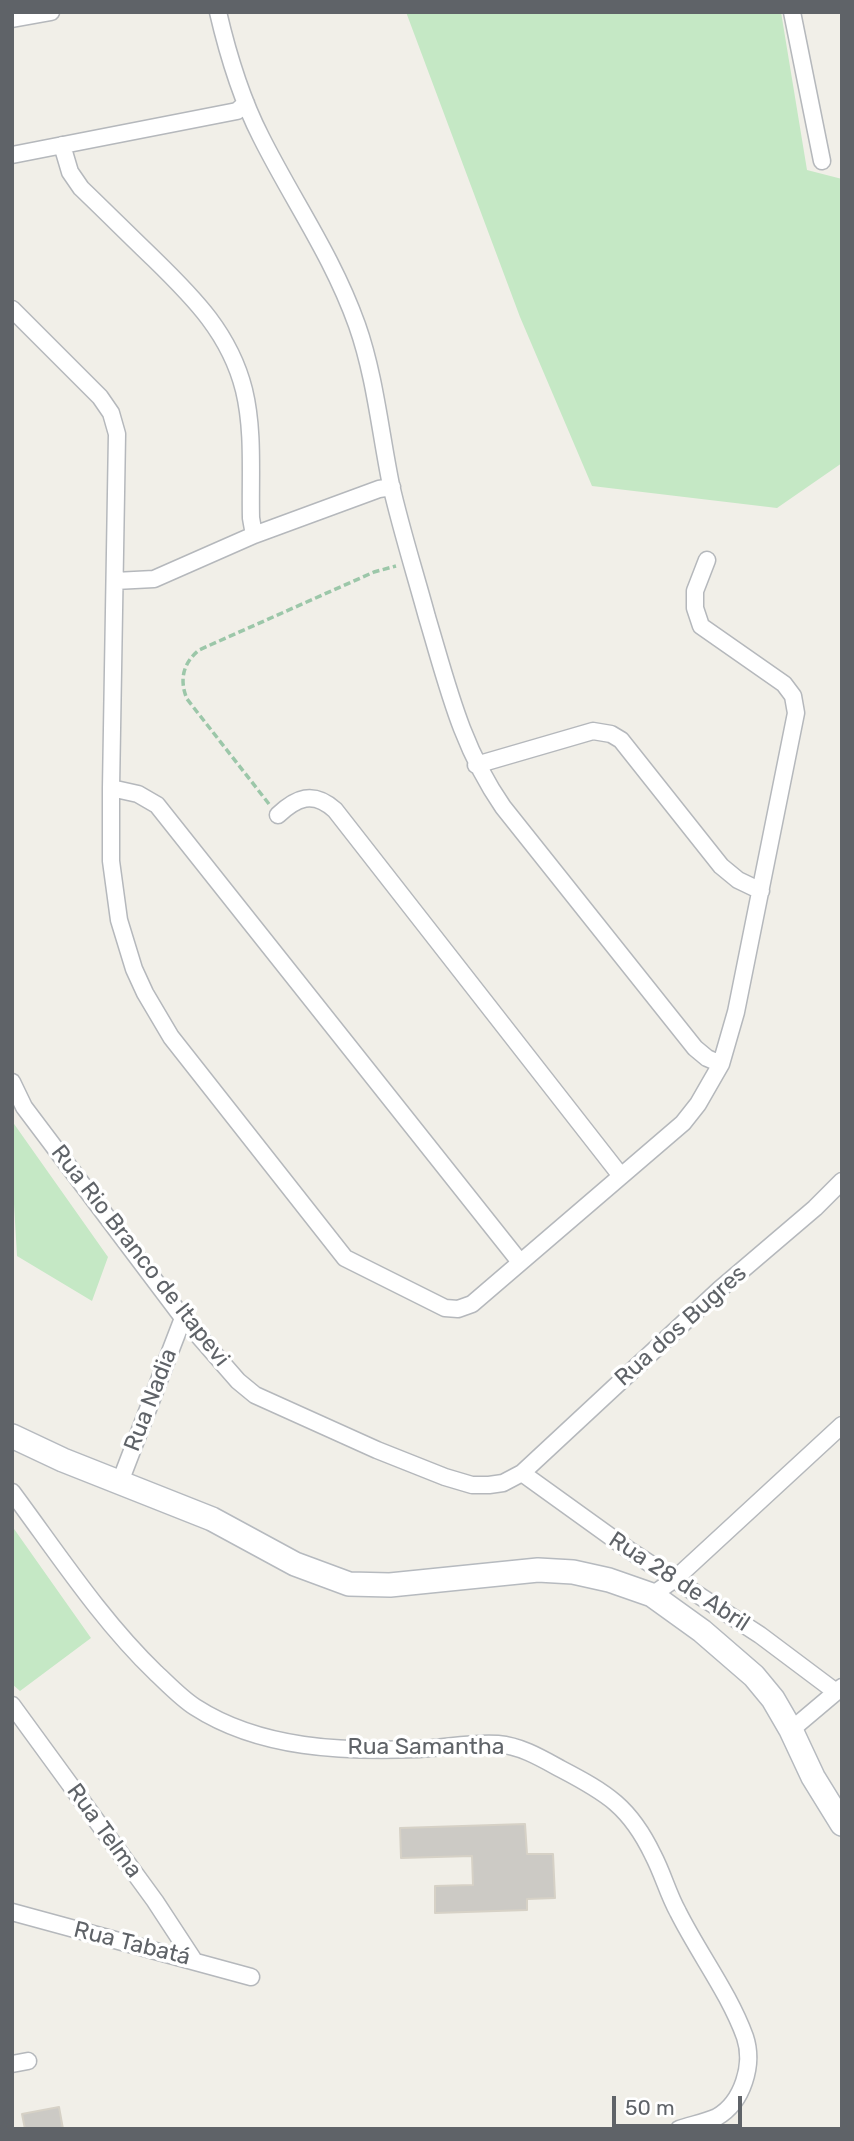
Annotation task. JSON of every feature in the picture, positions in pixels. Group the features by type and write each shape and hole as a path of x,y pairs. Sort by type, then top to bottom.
{"street":[{"path":"12,19 51,12"},
{"path":"218,12 229,56 246,103 270,155 327,255 357,324 368,360 392,486 411,561 457,719 476,765 503,807 695,1048 706,1058 721,1064"},
{"path":"792,12 822,161"},
{"path":"12,155 237,111 246,103"},
{"path":"62,145 66,163 81,188 198,302 220,331 230,351 244,391 248,413 251,518 254,534"},
{"path":"12,309 100,397 114,422 118,447 111,861 126,945 145,993 171,1037 345,1258 439,1306 452,1309 472,1304 683,1123 698,1104 721,1064 733,1030 795,721 796,704 784,684 701,626 695,608 695,591 707,560"},
{"path":"115,580 154,579 254,534 392,486"},
{"path":"476,765 593,731 611,733 621,740 721,866 737,880 761,891"},
{"path":"111,788 138,794 157,804 520,1262"},
{"path":"278,816 292,802 300,799 317,800 335,810 621,1176"},
{"name":"Rua Rio Branco de Itapevi","path":"12,1082 24,1107 183,1318 238,1381 255,1395 377,1450 472,1485 503,1483 522,1473"},
{"name":"Rua dos Bugres","path":"522,1473 720,1289 816,1208 842,1181"},
{"name":"Rua Nadia","path":"120,1482 183,1318"},
{"path":"652,1595 676,1580 842,1424"},
{"path":"12,1436 63,1460 212,1518 295,1564 349,1584 390,1585 538,1570 573,1572 609,1580 652,1595 702,1631 754,1676 791,1730 813,1777 842,1824"},
{"name":"Rua 28 de Abril","path":"522,1473 629,1550 839,1689"},
{"name":"Rua Samantha","path":"12,1492 80,1586 131,1649 192,1706 215,1718 268,1738 332,1748 419,1749 497,1744 519,1747 596,1788 619,1804 635,1822 653,1855 677,1910 746,2040 746,2074 740,2092 717,2116 679,2129"},
{"path":"791,1730 839,1689"},
{"name":"Rua Telma","path":"12,1705 155,1901 193,1959"},
{"name":"Rua Tabatá","path":"12,1912 120,1943 193,1959 251,1977"}],"path":[{"path":"278,816 187,699 183,683 188,660 199,650 374,572 411,561"}],"green space":[{"path":"406,12 781,12 807,170 842,179 842,463 777,508 592,486 520,317"},
{"path":"12,1121 108,1257 92,1301 17,1256 12,1201"},
{"path":"12,1526 91,1638 20,1691 12,1684"}],"building":[{"path":"525,1824 527,1854 553,1854 555,1898 527,1899 527,1910 435,1913 435,1886 473,1885 472,1856 401,1858 400,1828"},
{"path":"59,2107 63,2129 25,2129 22,2114"}]}
